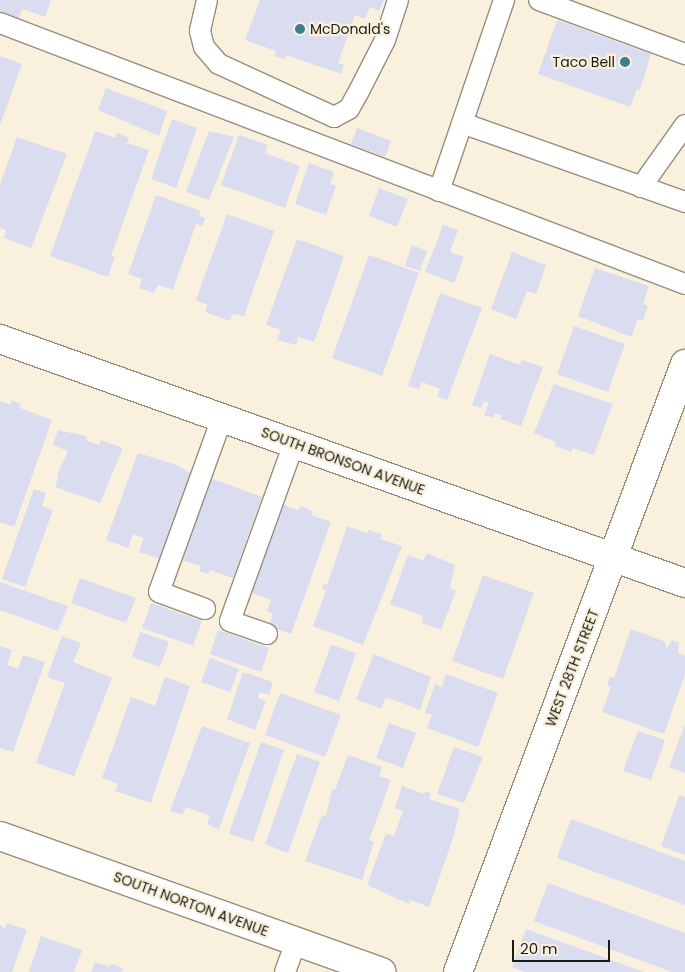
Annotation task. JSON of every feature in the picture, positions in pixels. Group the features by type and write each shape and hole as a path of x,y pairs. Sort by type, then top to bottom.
{"street":[{"name":"SOUTH BRONSON AVENUE","path":"0,339 685,583"},
{"name":"WEST 28TH STREET","path":"458,972 685,364"},
{"name":"SOUTH NORTON AVENUE","path":"0,836 382,972"}],"lane":[{"path":"207,0 200,31 204,47 219,64 334,117 349,109 358,93 385,40 398,0"},
{"path":"439,190 504,0"},
{"path":"539,0 685,54"},
{"path":"0,24 685,284"},
{"path":"462,123 685,202"},
{"path":"641,187 685,125"},
{"path":"206,609 160,592 222,418"},
{"path":"268,634 230,621 294,443"},
{"path":"285,972 296,942"}],"building":[{"path":"0,0 51,0 45,17 22,9 18,20 0,14"},
{"name":"McDonald's","path":"260,0 384,0 379,11 370,7 365,19 355,15 338,63 344,65 341,74 286,55 285,59 275,56 276,51 245,40"},
{"path":"557,20 651,54 640,90 637,89 630,107 538,74"},
{"path":"0,56 22,64 0,125"},
{"path":"106,88 167,111 159,136 98,110"},
{"path":"172,119 197,128 176,188 151,179"},
{"path":"357,128 391,141 385,157 351,144"},
{"path":"95,131 116,138 117,133 129,138 127,143 149,150 111,256 115,257 108,277 50,256"},
{"path":"209,131 234,137 209,200 186,192"},
{"path":"239,135 268,145 265,153 300,166 285,208 221,185"},
{"path":"17,137 67,154 31,248 4,238 6,230 0,228 0,185"},
{"path":"309,163 334,172 330,184 336,186 326,215 295,204"},
{"path":"379,188 408,199 397,227 369,216"},
{"path":"156,195 201,211 199,216 205,218 202,226 196,224 173,290 158,285 154,293 139,288 142,279 128,274"},
{"path":"227,214 274,231 244,316 232,314 230,321 205,312 207,305 196,300"},
{"path":"443,225 458,230 450,252 464,257 454,283 425,272"},
{"path":"297,239 344,256 314,342 298,337 296,345 277,340 281,330 266,325"},
{"path":"412,245 427,251 420,271 405,266"},
{"path":"512,252 546,265 536,294 527,291 516,319 491,309"},
{"path":"369,255 419,273 382,376 332,358"},
{"path":"595,268 649,286 643,304 648,306 643,320 638,319 631,337 578,316"},
{"path":"440,293 482,308 447,400 437,396 440,389 422,382 419,389 408,386"},
{"path":"574,326 625,344 608,392 557,374"},
{"path":"490,354 520,365 522,360 543,367 521,426 500,419 502,416 495,413 493,418 484,415 489,403 484,401 481,408 472,405"},
{"path":"554,384 613,404 594,455 573,448 571,452 555,446 556,442 534,433"},
{"path":"12,400 21,404 20,408 52,420 14,527 0,522 0,404 1,401 10,405"},
{"path":"58,430 86,436 87,441 99,445 101,440 123,448 100,503 55,487 59,476 57,475 68,451 53,445"},
{"path":"138,453 174,464 192,474 161,559 139,552 144,538 133,534 128,548 106,540"},
{"path":"207,477 262,497 233,578 210,570 208,574 199,571 201,566 178,559"},
{"path":"34,489 46,493 42,506 53,510 25,587 2,579"},
{"path":"279,503 298,510 301,506 313,511 311,515 331,522 291,634 269,626 273,614 267,611 271,600 247,591"},
{"path":"347,526 367,533 368,530 382,534 380,539 402,546 363,645 313,626 326,590 322,589 324,583 327,585"},
{"path":"427,553 455,565 450,588 456,591 441,630 421,623 423,616 390,604 408,555 423,561"},
{"path":"483,575 534,593 503,679 452,661"},
{"path":"80,578 136,598 126,623 71,603"},
{"path":"0,582 68,606 58,631 0,610"},
{"path":"151,603 202,621 193,646 142,628"},
{"path":"631,629 666,642 666,649 672,640 679,643 678,653 685,656 685,674 664,734 602,712 611,687 607,686 610,676 614,678"},
{"path":"218,630 269,648 261,672 210,654"},
{"path":"140,632 169,642 160,667 132,657"},
{"path":"62,636 81,643 73,662 112,678 74,776 36,763 65,683 49,678 48,674"},
{"path":"331,645 356,653 339,701 314,692"},
{"path":"0,646 12,650 7,665 18,669 23,655 45,662 13,752 0,748"},
{"path":"374,654 431,677 420,710 386,697 381,709 356,699"},
{"path":"210,658 239,669 230,692 201,682"},
{"path":"243,672 273,682 269,695 260,692 258,698 266,701 255,730 227,719"},
{"path":"446,674 498,693 478,747 427,728 432,715 425,713 435,684 442,687"},
{"path":"165,677 190,686 151,803 115,791 118,784 102,778 131,697 155,706"},
{"path":"280,693 341,715 325,757 265,735"},
{"path":"389,723 416,733 403,768 376,758"},
{"path":"685,724 685,773 669,767"},
{"path":"202,726 250,743 219,829 207,824 210,816 185,807 183,815 170,811"},
{"path":"638,731 665,740 651,780 623,771"},
{"path":"261,742 284,750 253,842 229,834"},
{"path":"454,747 483,757 464,803 437,794"},
{"path":"297,754 320,762 288,853 265,844"},
{"path":"348,755 382,767 379,776 391,780 369,840 374,842 362,880 305,861 322,815 326,816 332,789 335,790"},
{"path":"402,786 424,794 425,791 431,793 429,799 460,809 453,838 429,907 410,900 409,904 367,885 386,833 394,836 403,811 395,808"},
{"path":"679,795 685,797 685,855 661,846"},
{"path":"571,819 685,861 685,905 557,858"},
{"path":"548,883 685,933 685,972 672,972 534,921"},
{"path":"7,923 27,930 12,972 0,972 0,925 5,929"},
{"path":"526,929 644,972 525,972 512,967"},
{"path":"41,936 82,950 74,972 29,972"},
{"path":"95,962 110,967 111,964 123,968 121,972 91,972"}],"place":[{"name":"McDonald's","path":"300,29"},
{"name":"Taco Bell","path":"625,62"}]}
